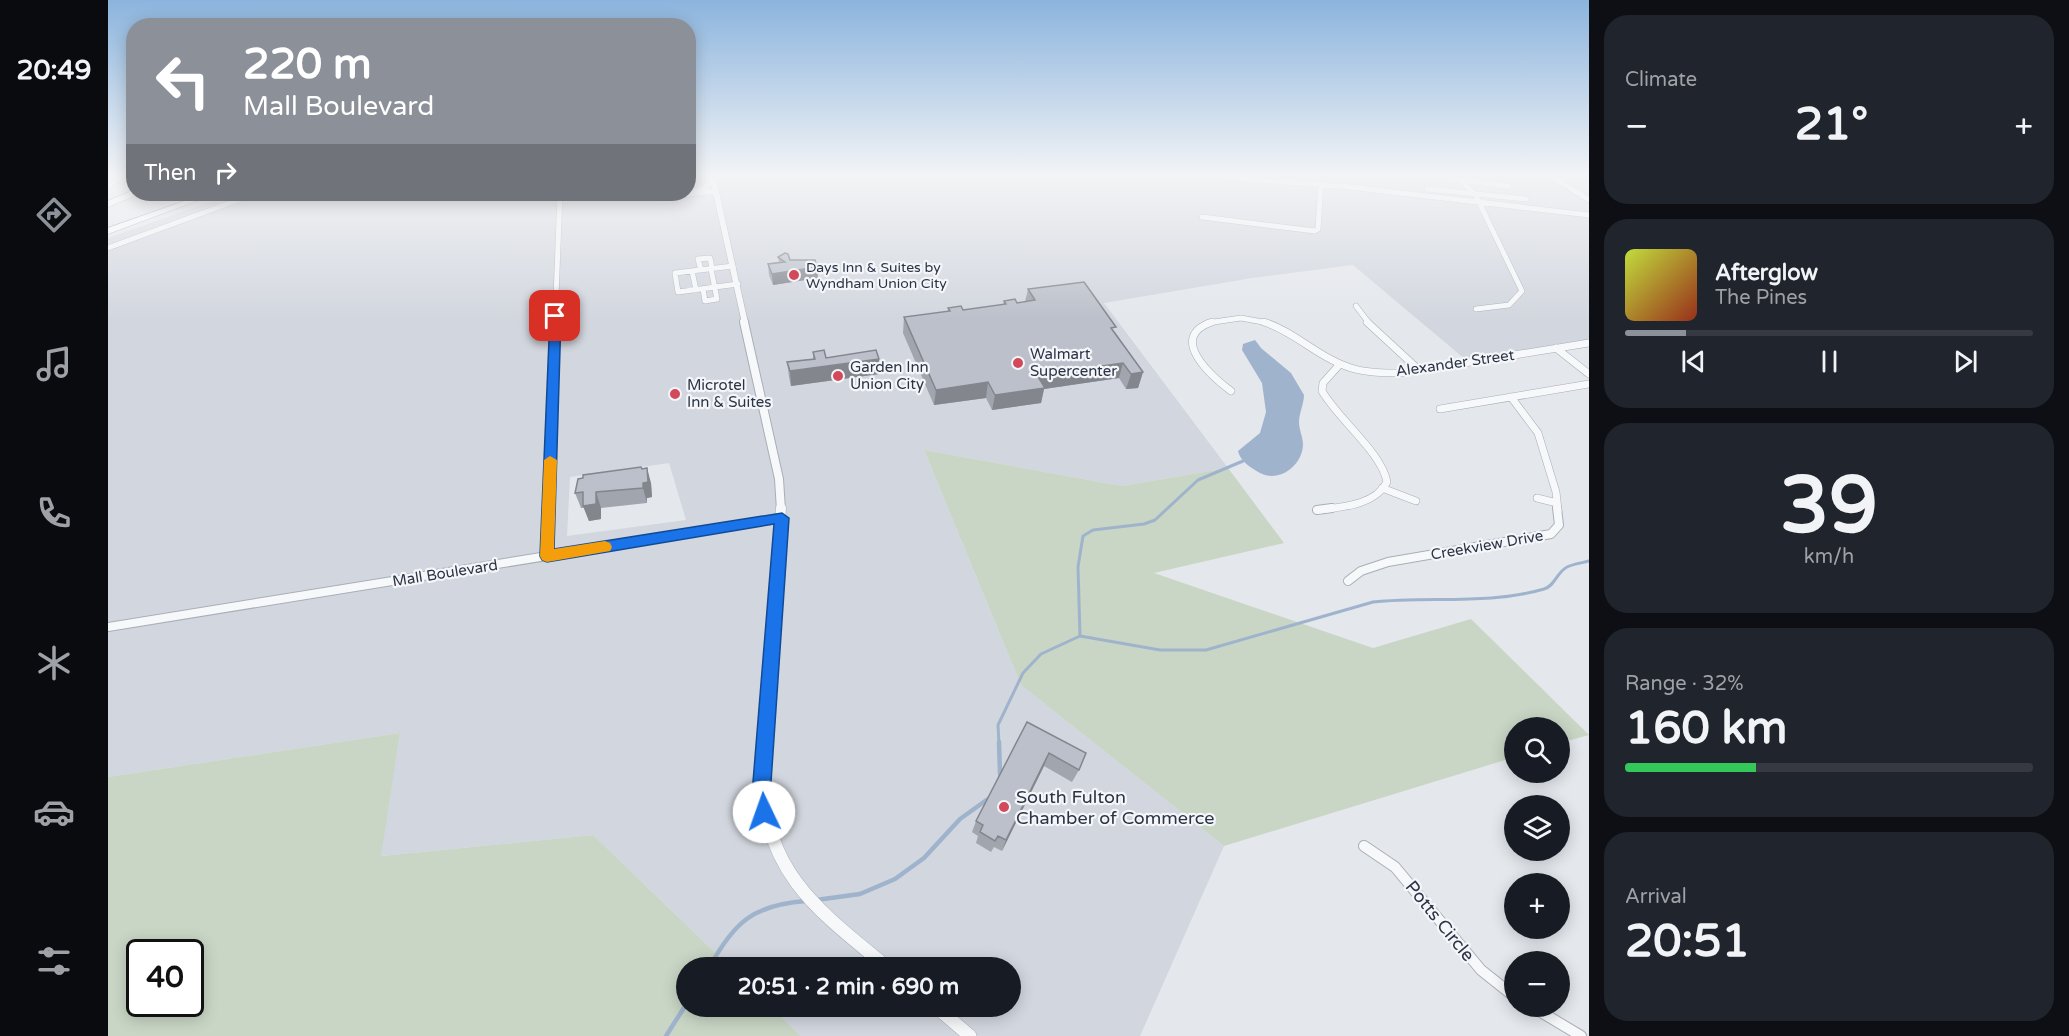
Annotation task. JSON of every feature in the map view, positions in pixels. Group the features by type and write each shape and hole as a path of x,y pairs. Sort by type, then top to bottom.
{"highway":[{"path":"108,231 132,222"}],"street":[{"path":"108,248 177,222"},
{"path":"547,556 559,222"},
{"path":"724,222 780,478 782,518 762,782 764,812 770,839 785,871 808,901 875,957"},
{"path":"1245,222 1315,231 1318,229 1318,222"},
{"path":"1476,309 1509,306 1518,299 1522,291 1490,222"},
{"path":"692,271 705,301 717,299 710,258 698,259 700,270"},
{"path":"734,266 675,273 678,292 738,284"},
{"path":"1356,306 1362,317 1419,370"},
{"name":"Alexander Street","path":"1231,391 1215,379 1195,354 1192,343 1194,334 1200,327 1225,319 1249,318 1266,321 1284,329 1340,364 1363,371 1381,373 1419,370 1589,343"},
{"path":"1556,348 1589,374"},
{"path":"1317,510 1359,504 1374,497 1385,484 1386,473 1322,391 1323,383 1340,364"},
{"path":"1440,409 1589,384"},
{"name":"Creekview Drive","path":"1348,581 1361,571 1388,562 1551,534 1559,525 1556,492 1538,433 1511,397"},
{"path":"1382,488 1416,501"},
{"path":"1536,498 1557,503"},
{"name":"Mall Boulevard","path":"108,627 782,518"},
{"name":"Potts Circle","path":"1364,846 1394,865 1450,931 1468,958 1495,985 1504,990"},
{"path":"948,1017 970,1036"},
{"path":"1549,1017 1581,1036"}],"shaded area":[{"path":"152,222 1589,222 1589,347 1472,365 1353,265 1252,278 1104,303 1228,468 1122,486 924,450 1021,685 1224,846 1140,1036 801,1036 781,1017 1021,1017 1021,957 720,957 593,835 380,856 400,733 108,777 108,238","holes":["669,463 686,520 567,536 570,477"]}],"green space":[{"path":"924,450 1122,486 1228,468 1284,543 1154,573 1373,648 1471,619 1589,735 1570,740 1570,717 1504,717 1504,760 1224,846 1021,685"},
{"path":"400,733 381,856 593,835 720,957 676,957 676,1017 781,1017 801,1036 108,1036 108,777"}],"water":[{"path":"1255,340 1261,348 1291,373 1304,395 1299,422 1303,442 1302,453 1294,466 1275,476 1267,476 1253,469 1243,461 1238,451 1260,433 1266,412 1262,383 1242,350 1243,344"}],"building":[{"path":"785,253 788,254 790,260 815,260 817,267 772,274 768,264 785,262 778,257"},
{"name":"Walmart Supercenter","path":"1084,282 1116,327 1111,328 1143,372 1131,374 1123,363 1037,375 1045,388 995,395 988,382 936,390 904,317 950,311 948,308 961,306 963,310 1006,304 1004,301 1015,299 1017,303 1035,300 1028,289"},
{"path":"824,350 826,358 876,350 879,359 790,371 787,362 815,359 813,352"},
{"path":"641,467 642,469 647,468 648,482 643,483 643,488 596,492 596,504 583,506 583,492 575,493 578,479 583,478 583,475"},
{"name":"South Fulton Chamber of Commerce","path":"1027,722 1086,753 1079,770 1049,753 1006,840 998,836 995,841 980,832 983,825 976,821"}],"waterway":[{"path":"1080,636 1078,567 1083,536 1093,530 1144,524 1155,520 1198,480 1243,461"},
{"path":"1080,636 1160,650 1206,650 1373,602 1481,599 1523,594 1544,589 1567,567 1589,561"},
{"path":"999,744 998,725 1023,673 1041,654 1080,636"},
{"path":"999,742 1000,774"},
{"path":"816,900 860,894 895,879 924,858 960,819 988,799"},
{"path":"715,957 727,939 747,919 772,907 806,901"},
{"path":"666,1036 678,1017"}],"slow traffic":[{"path":"550,460 547,556 605,547"}],"place":[{"name":"Days Inn & Suites by Wyndham Union City","path":"794,275"},
{"name":"Walmart Supercenter","path":"1018,363"},
{"name":"Garden Inn Union City","path":"838,376"},
{"name":"Microtel Inn & Suites","path":"675,394"},
{"name":"South Fulton Chamber of Commerce","path":"1004,807"}],"route":[{"path":"555,316 547,556 782,518 762,782 764,812"}]}
